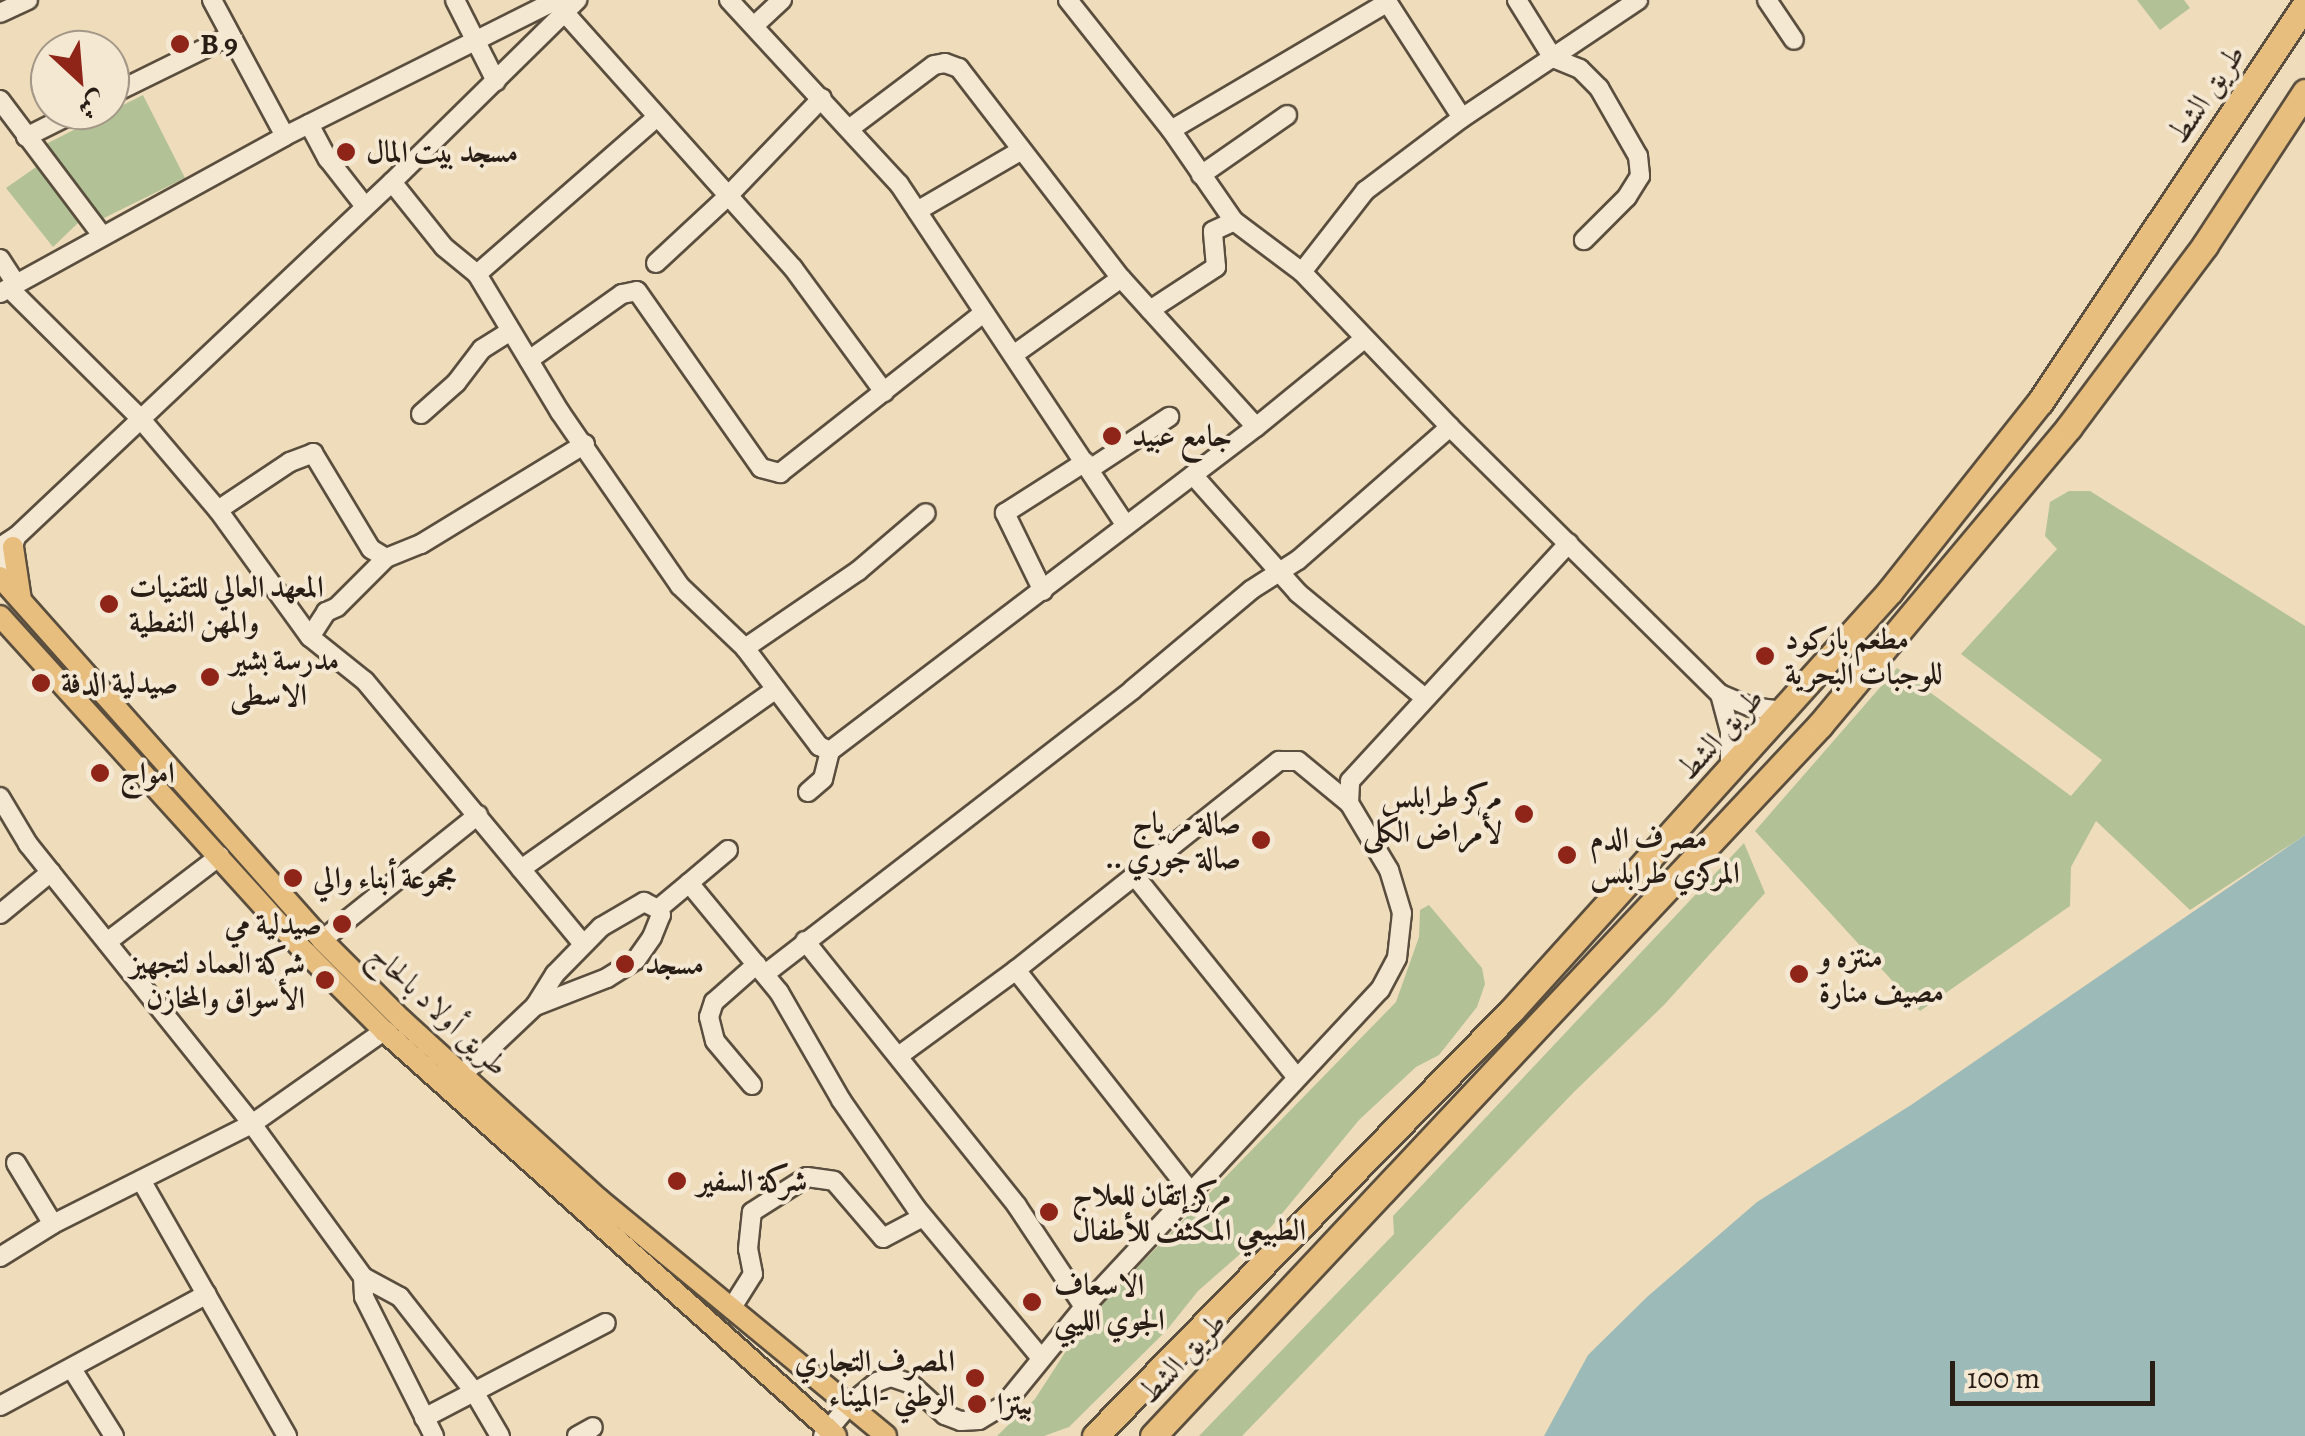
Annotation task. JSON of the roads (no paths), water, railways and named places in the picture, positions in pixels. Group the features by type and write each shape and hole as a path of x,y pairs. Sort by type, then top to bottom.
{"highway":[{"name":"طريق الشط","path":"1094,1434 1512,1010 1785,711 1961,505 2040,402 2305,4"},
{"name":"طريق الشط","path":"1153,1436 1820,725 2069,428 2205,246 2305,92"}],"main road":[{"path":"8,542 21,600"},
{"name":"طريق أولاد بالحاج","path":"0,578 322,940 462,1075 731,1309 886,1436"},
{"name":"طريق أولاد بالحاج","path":"3,621 384,1030 829,1433"}],"street":[{"path":"0,13 28,0"},
{"path":"212,0 285,136"},
{"path":"455,0 496,82"},
{"path":"729,0 899,184 983,313 1016,353 1126,526"},
{"path":"755,25 782,0"},
{"path":"1068,0 1171,130 1234,221 1302,272 1450,427 1720,694 1751,708 1785,711"},
{"path":"1517,0 1553,58 1580,69 1599,88 1638,156 1640,176 1627,197 1584,240"},
{"path":"1302,272 1365,191 1462,118 1638,0"},
{"path":"1767,0 1794,40"},
{"path":"1171,130 1387,1 1462,118"},
{"path":"8,288 101,234 474,38 566,4"},
{"path":"0,567 8,542 496,82 566,4"},
{"path":"566,4 656,118 792,268 884,392"},
{"path":"130,85 230,36"},
{"path":"849,129 930,68 944,63 959,68 1122,278 1256,427"},
{"path":"656,263 728,197 822,98"},
{"path":"0,100 101,234"},
{"path":"1202,175 1288,115"},
{"path":"477,274 656,118"},
{"path":"309,124 328,159 364,206"},
{"path":"26,137 40,130"},
{"path":"917,211 1022,150"},
{"path":"392,182 444,247 477,274 528,360 680,586 745,648 820,746 830,751"},
{"path":"1150,310 1216,267 1218,260 1210,238 1213,231 1234,221"},
{"path":"0,259 8,288 139,418 218,510 310,637 364,682 582,944"},
{"path":"1016,353 1122,278"},
{"path":"528,360 622,294 638,292 761,468 773,473 786,471 983,313"},
{"path":"421,414 456,383 482,349 512,331"},
{"path":"808,792 828,770 830,751 1194,475 1364,338"},
{"path":"1042,591 1004,513 1169,417"},
{"path":"752,1085 715,1041 709,1017 714,1002 805,941 1279,573 1450,427"},
{"path":"310,637 326,612 386,558 421,544 585,444"},
{"path":"218,510 290,462 313,453 371,549 386,558"},
{"path":"1194,475 1279,573 1425,698"},
{"path":"745,648 858,571 926,514"},
{"path":"1349,803 1354,774 1569,543"},
{"path":"521,870 776,689"},
{"path":"1720,694 1730,731 1730,770"},
{"path":"829,1433 848,1407 877,1382 898,1378 946,1415 978,1420 1013,1398 1040,1358 1084,1307 1380,990 1400,943 1402,913 1396,884 1349,803 1303,764 1292,759 1279,762 1016,970 900,1055"},
{"path":"0,797 52,872 252,1124 364,1277 400,1297 472,1390 500,1436"},
{"path":"322,940 478,815"},
{"path":"658,909 728,850"},
{"path":"107,942 220,856"},
{"path":"0,914 52,872"},
{"path":"1134,875 1297,1078"},
{"path":"689,883 761,969 810,1040 841,1100 922,1217 1040,1358"},
{"path":"462,1075 536,1006 555,974 582,944 644,902 658,909 661,915 645,950 626,968 536,1006"},
{"path":"805,941 1017,1206 1084,1307"},
{"path":"1016,970 1190,1191"},
{"path":"0,1257 53,1224 252,1124 384,1030"},
{"path":"16,1163 53,1224"},
{"path":"731,1309 753,1274 748,1249 752,1212 806,1177 834,1181 882,1238 922,1217"},
{"path":"141,1180 288,1436"},
{"path":"364,1277 364,1297 434,1436"},
{"path":"0,1406 208,1294"},
{"path":"424,1418 606,1323"},
{"path":"72,1369 114,1436"}],"water":[{"path":"2305,835 2305,1436 1544,1436 1588,1355 1647,1297 1757,1202 1911,1105"}],"place":[{"name":"B 9","path":"180,44"},
{"name":"مسجد بيت المال","path":"346,152"},
{"name":"جامع عبيد","path":"1112,436"},
{"name":"المعهد العالي للتقنيات والمهن النفطية","path":"109,604"},
{"name":"مطعم باركود للوجبات البحرية","path":"1765,656"},
{"name":"مدرسة بشير الاسطى","path":"210,677"},
{"name":"صيدلية الدفة","path":"41,683"},
{"name":"امواج","path":"100,773"},
{"name":"مركز طرابلس لأمراض الكلى","path":"1524,814"},
{"name":"صالة مرياج .. صالة جوري","path":"1261,840"},
{"name":"مصرف الدم المركزي طرابلس","path":"1567,855"},
{"name":"مجموعة أبناء والي","path":"293,878"},
{"name":"صيدلية مي","path":"342,924"},
{"name":"مسجد","path":"625,964"},
{"name":"منتزه و مصيف منارة","path":"1799,974"},
{"name":"شركة العماد لتجهيز الأسواق والمخازن","path":"325,980"},
{"name":"شركة السفير","path":"677,1181"},
{"name":"مركز إتقان للعلاج الطبيعي المكثف للأطفال","path":"1049,1212"},
{"name":"الاسعاف الجوي الليبي","path":"1032,1302"},
{"name":"المصرف التجاري الوطني -الميناء","path":"975,1378"},
{"name":"بيتزا","path":"977,1404"}]}
